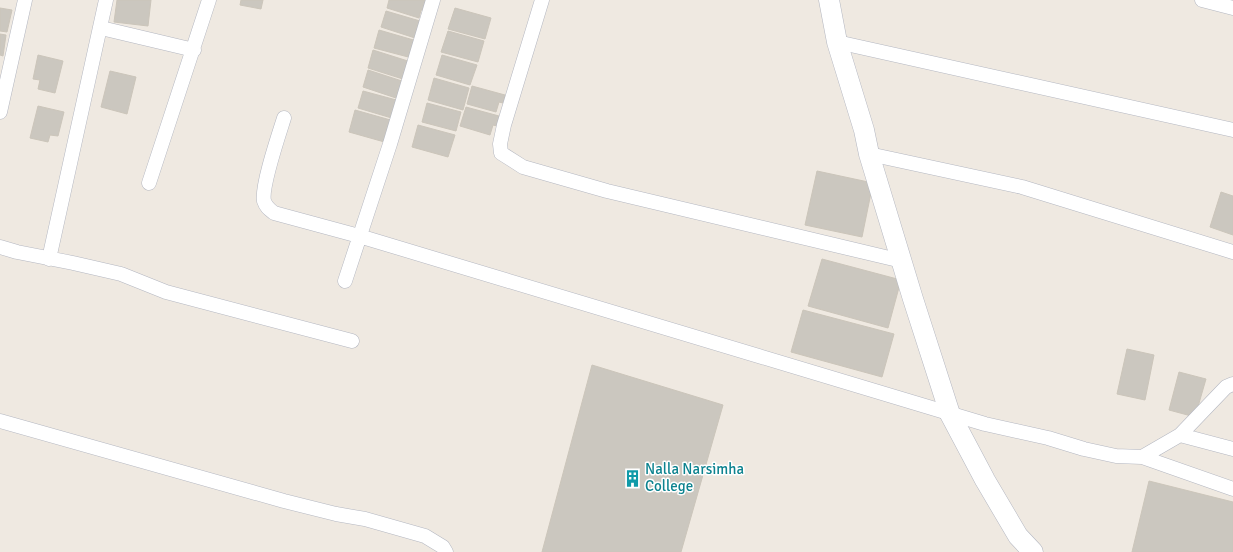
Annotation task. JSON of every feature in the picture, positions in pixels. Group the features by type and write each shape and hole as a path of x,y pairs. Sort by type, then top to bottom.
{"street":[{"path":"0,112 25,0"},
{"path":"49,258 106,0"},
{"path":"149,184 194,50 209,0"},
{"path":"345,281 390,144 433,0"},
{"path":"542,0 504,125 500,144 501,153 523,167 607,190 902,261"},
{"path":"829,0 837,42 864,130 869,154 950,414 985,480 1018,536 1033,552"},
{"path":"1202,0 1233,8"},
{"path":"101,28 194,50"},
{"path":"837,42 1233,130"},
{"path":"284,118 264,187 264,199 267,208 274,213 359,236 950,414 985,424 1048,438 1090,451 1116,456 1142,457 1233,488"},
{"path":"869,154 1022,187 1233,252"},
{"path":"0,248 121,274 166,292 352,341"},
{"path":"1142,457 1180,435 1226,387 1233,384"},
{"path":"0,421 336,514 365,519 425,536 443,547 446,552"},
{"path":"1180,435 1233,449"}],"building":[{"path":"117,0 151,0 148,26 114,22"},
{"path":"241,0 263,0 261,9 240,5"},
{"path":"389,0 428,0 427,11 421,10 419,18 387,8"},
{"path":"0,8 12,10 7,32 0,31"},
{"path":"455,8 491,18 485,39 448,29"},
{"path":"386,11 420,21 415,38 381,27"},
{"path":"379,30 417,41 412,58 374,48"},
{"path":"448,31 484,41 478,62 441,52"},
{"path":"0,34 6,35 3,56 0,55"},
{"path":"373,50 411,62 406,80 368,68"},
{"path":"38,55 63,61 55,93 38,89 40,80 33,79"},
{"path":"442,55 477,65 470,85 436,75"},
{"path":"368,70 405,82 399,99 363,87"},
{"path":"110,71 136,77 127,114 101,107"},
{"path":"434,78 469,88 463,110 428,100"},
{"path":"472,86 505,95 503,103 499,102 496,112 467,104"},
{"path":"363,91 400,101 395,119 358,108"},
{"path":"427,103 461,112 456,131 422,122"},
{"path":"38,106 64,112 58,136 50,135 48,142 30,138"},
{"path":"466,107 499,116 497,126 493,125 490,135 460,126"},
{"path":"355,110 394,121 388,143 349,132"},
{"path":"418,125 455,135 448,157 412,147"},
{"path":"817,171 873,183 862,237 805,225"},
{"path":"1221,192 1233,196 1233,235 1210,227"},
{"path":"822,259 901,280 888,328 808,306"},
{"path":"803,310 894,334 882,377 791,352"},
{"path":"1127,349 1154,355 1145,400 1117,394"},
{"name":"Nalla Narsimha College","path":"592,365 723,405 681,552 542,552"},
{"path":"1179,372 1206,379 1195,417 1169,410"},
{"path":"1149,481 1233,502 1233,552 1132,552"}],"place":[{"name":"Nalla Narsimha College","path":"632,478"}]}
